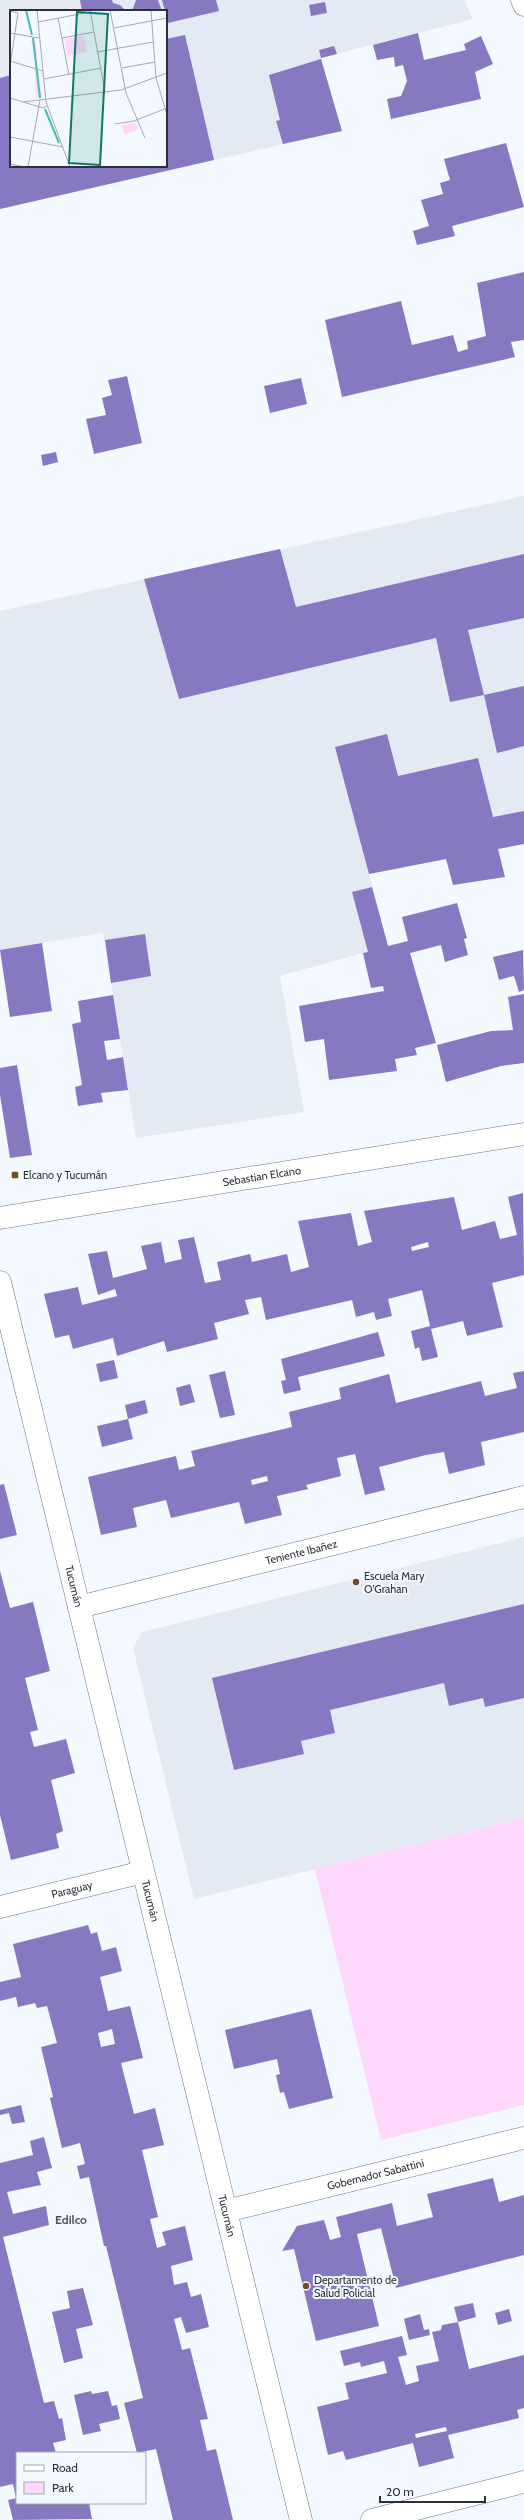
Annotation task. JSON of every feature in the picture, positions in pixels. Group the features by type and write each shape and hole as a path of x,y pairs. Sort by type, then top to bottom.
{"street":[{"path":"522,0 524,5"},
{"name":"Sebastian Elcano","path":"0,1218 524,1134"},
{"name":"Tucumán","path":"0,1282 301,2520"},
{"name":"Teniente Ibañez","path":"79,1607 524,1497"},
{"name":"Paraguay","path":"0,1907 144,1872"},
{"name":"Gobernador Sabattini","path":"226,2211 524,2138"},
{"path":"372,2520 524,2482"}],"shaded area":[{"path":"0,0 464,0 473,19 321,58 342,131 0,209"},
{"path":"524,496 524,844 369,874 388,946 280,976 304,1112 136,1138 103,933 0,950 0,611"},
{"path":"524,1537 524,1818 194,1899 133,1648 142,1632"}],"green space":[{"path":"524,1818 524,2105 381,2140 315,1869"}],"building":[{"path":"80,0 112,0 113,3 120,5 125,10 82,10"},
{"path":"136,0 158,0 162,10 132,10"},
{"path":"162,0 216,0 219,11 168,23 167,10 165,10"},
{"path":"325,2 327,13 311,16 309,5"},
{"path":"418,33 424,60 466,50 464,44 481,36 493,64 475,72 481,99 391,119 387,99 401,96 407,81 403,65 395,67 394,57 377,60 373,45"},
{"path":"185,35 214,160 0,209 0,78 10,75 10,167 167,167 167,39"},
{"path":"334,46 337,54 321,58 319,50"},
{"path":"321,59 342,131 283,144 276,121 280,120 269,75"},
{"path":"506,143 524,207 452,226 455,236 417,245 413,231 429,226 421,200 443,194 440,183 450,180 444,159"},
{"path":"524,272 524,340 511,342 515,357 342,397 325,320 401,301 412,345 453,335 458,352 468,349 467,341 486,336 477,283"},
{"path":"127,376 142,443 94,454 86,419 106,415 102,398 112,395 108,380"},
{"path":"301,378 307,404 270,413 264,386"},
{"path":"56,452 58,462 43,466 41,455"},
{"path":"280,549 296,607 524,554 524,618 468,630 484,695 450,702 436,638 179,699 144,579"},
{"path":"524,686 524,746 497,753 484,695"},
{"path":"387,734 398,776 478,758 493,817 524,811 524,844 498,849 505,877 453,885 446,859 369,874 335,747"},
{"path":"372,887 388,946 408,941 402,917 457,903 467,938 464,939 468,955 445,962 441,945 410,953 436,1043 415,1048 417,1055 395,1059 397,1071 329,1080 324,1039 305,1042 299,1006 384,991 383,986 371,988 363,953 368,952 352,892"},
{"path":"145,934 151,976 111,983 105,940"},
{"path":"42,943 52,1011 10,1017 0,950"},
{"path":"523,950 524,990 519,992 514,976 499,980 493,957"},
{"path":"524,994 524,1063 501,1066 446,1082 437,1045 491,1031 513,1030 508,997"},
{"path":"113,995 120,1039 104,1041 107,1060 123,1057 128,1090 101,1093 103,1102 78,1106 75,1087 82,1085 72,1024 81,1022 78,1001"},
{"path":"17,1065 32,1155 10,1158 0,1095 0,1068"},
{"path":"523,1193 524,1275 492,1283 503,1327 467,1336 463,1321 431,1329 438,1357 422,1361 419,1347 415,1349 411,1331 430,1326 422,1290 388,1299 392,1316 376,1320 374,1312 356,1317 352,1300 266,1320 261,1297 245,1300 249,1314 214,1323 218,1339 167,1352 164,1341 117,1356 113,1338 73,1349 69,1335 55,1338 44,1294 78,1287 82,1305 117,1296 115,1289 98,1295 88,1254 107,1251 113,1278 147,1269 141,1246 161,1242 165,1263 182,1259 178,1240 194,1237 205,1283 221,1280 217,1262 250,1254 252,1262 287,1254 291,1272 309,1267 298,1221 351,1213 358,1246 372,1242 364,1211 454,1197 462,1230 495,1221 500,1239 517,1235 508,1197","holes":["428,1242 429,1247 412,1251 411,1247"]},
{"path":"378,1332 385,1356 298,1377 301,1390 284,1394 281,1381 286,1380 281,1359"},
{"path":"114,1360 118,1378 100,1382 96,1364"},
{"path":"225,1371 235,1415 220,1418 209,1375"},
{"path":"524,1371 524,1432 481,1442 485,1465 449,1474 444,1452 426,1455 379,1467 385,1490 365,1495 355,1454 337,1458 341,1476 306,1485 308,1489 277,1496 282,1515 245,1524 239,1502 171,1518 166,1500 133,1508 137,1527 101,1535 88,1477 176,1456 179,1470 195,1466 191,1451 292,1427 289,1412 341,1399 339,1388 389,1374 396,1403 481,1381 485,1396 517,1388 513,1373","holes":["267,1476 268,1481 252,1485 251,1480"]},
{"path":"190,1384 195,1402 180,1406 176,1388"},
{"path":"145,1400 148,1413 128,1419 125,1405"},
{"path":"128,1419 133,1439 102,1447 97,1426"},
{"path":"4,1484 17,1535 0,1539 0,1485"},
{"path":"0,1571 10,1608 33,1602 50,1671 25,1678 38,1730 30,1732 34,1747 66,1739 75,1773 51,1780 63,1831 56,1834 59,1848 11,1860 0,1815"},
{"path":"524,1604 524,1698 485,1707 483,1698 449,1706 444,1683 330,1710 335,1733 301,1741 304,1754 234,1770 212,1678"},
{"path":"88,1925 91,1934 97,1932 102,1951 116,1947 122,1971 100,1977 108,2011 130,2006 143,2058 121,2063 134,2114 155,2108 164,2145 142,2150 158,2217 150,2219 157,2248 166,2245 162,2232 185,2226 193,2260 171,2266 174,2285 187,2282 191,2297 201,2294 209,2327 186,2333 181,2317 174,2319 182,2350 190,2348 208,2419 200,2420 207,2451 216,2449 233,2520 173,2520 156,2449 137,2452 124,2403 143,2398 106,2246 104,2246 89,2177 80,2179 77,2166 85,2164 80,2143 62,2148 50,2098 53,2097 41,2047 57,2043 47,2006 37,2008 35,2003 18,2007 16,1997 0,2001 0,1982 21,1977 13,1944","holes":["112,2029 115,2044 101,2047 98,2033"]},
{"path":"311,2009 333,2098 289,2109 284,2092 280,2093 276,2075 280,2074 277,2059 234,2069 225,2030"},
{"path":"21,2105 25,2122 12,2124 9,2113 0,2115 0,2110"},
{"path":"44,2137 52,2168 37,2172 41,2185 7,2192 13,2214 46,2206 49,2225 3,2237 44,2403 54,2401 59,2419 62,2418 66,2440 53,2443 56,2452 16,2452 16,2498 13,2484 0,2487 0,2163 33,2155 30,2141"},
{"path":"493,2178 499,2202 524,2195 524,2255 396,2288 381,2228 357,2234 379,2326 316,2341 294,2249 282,2251 297,2226 324,2220 330,2240 341,2237 336,2217 392,2203 397,2226 433,2217 427,2194"},
{"path":"83,2288 93,2325 76,2329 83,2358 64,2363 52,2312 70,2308 67,2291"},
{"path":"473,2303 476,2317 458,2322 454,2307"},
{"path":"509,2309 512,2321 498,2325 495,2313"},
{"path":"420,2314 424,2330 429,2329 430,2335 409,2340 404,2319"},
{"path":"458,2322 469,2369 524,2355 524,2408 517,2410 519,2418 448,2435 454,2458 419,2467 413,2443 346,2460 343,2451 328,2455 317,2407 349,2399 345,2383 387,2373 384,2361 361,2367 360,2362 344,2366 340,2351 402,2336 407,2355 398,2357 406,2385 419,2381 416,2366 439,2361 432,2332 441,2330 442,2325","holes":["446,2427 447,2431 416,2438 415,2434"]},
{"path":"91,2391 92,2394 108,2391 112,2406 117,2405 120,2419 99,2424 101,2431 83,2435 74,2395"},
{"path":"16,2498 16,2504 89,2504 92,2519 13,2520 8,2500"}],"place":[{"name":"Elcano y Tucumán","path":"15,1175"},
{"name":"Escuela Mary O'Grahan","path":"356,1582"},
{"name":"Departamento de Salud Policial","path":"306,2286"}],"district":[{"name":"Edilco","path":"71,2219"}]}
